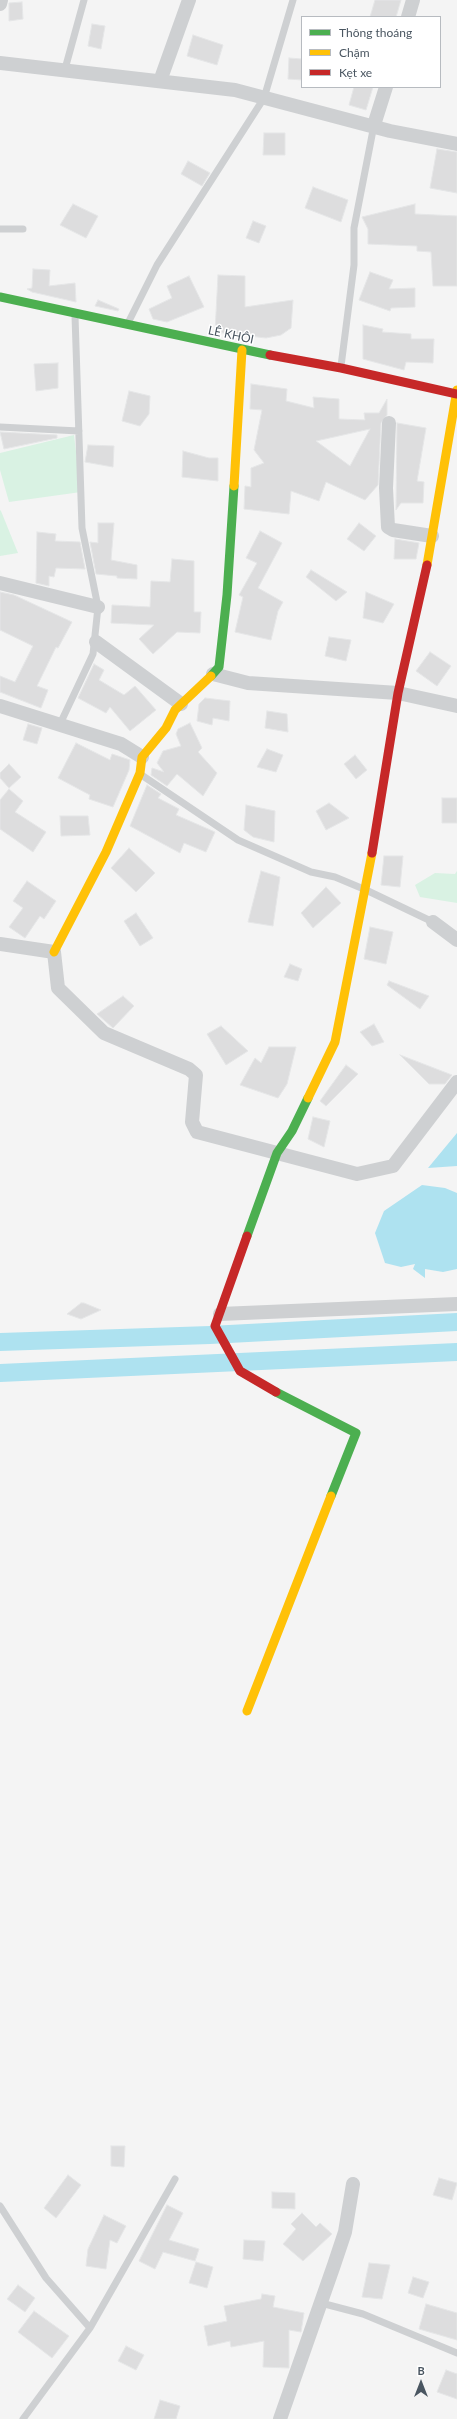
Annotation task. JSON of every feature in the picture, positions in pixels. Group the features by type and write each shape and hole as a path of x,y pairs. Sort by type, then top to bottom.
{"street":[{"path":"0,4 1,0"},
{"path":"160,81 189,0"},
{"path":"408,16 413,0"},
{"path":"0,63 65,69 235,90 374,125 390,131 457,144"},
{"path":"374,125 386,88"},
{"name":"LÊ KHÔI","path":"0,297 242,350 341,368 457,393"},
{"path":"242,350 227,595 219,667 175,710 166,728 142,757 140,773 106,852 54,952 58,988 104,1033 189,1069 196,1075 192,1122 197,1132 357,1174 393,1166 457,1082"},
{"path":"246,1711 356,1434 256,1382 237,1367 218,1320 276,1153 292,1131 335,1042 366,890 398,693 432,536 457,393"},
{"path":"389,423 386,488 388,527 432,536"},
{"path":"0,583 98,607"},
{"path":"96,642 182,704"},
{"path":"213,674 248,683 398,693 457,706"},
{"path":"0,706 121,744 142,757"},
{"path":"433,922 457,940"},
{"path":"0,944 54,952"},
{"path":"218,1320 457,1304"},
{"path":"280,2419 321,2303 344,2232 353,2184"}],"lane":[{"path":"65,69 84,0"},
{"path":"138,326 128,324 156,265 264,98 293,0"},
{"path":"341,368 354,265 354,228 374,125"},
{"path":"0,229 23,229"},
{"path":"60,724 91,659 96,642 98,607 82,528 75,314"},
{"path":"0,428 79,431"},
{"path":"140,773 238,840 311,872 335,877 366,890 433,922"},
{"path":"23,2419 90,2328 175,2180"},
{"path":"0,2206 46,2278 90,2328"},
{"path":"321,2303 363,2314 457,2353"}],"green space":[{"path":"74,435 81,492 9,502 0,470 0,453"},
{"path":"0,510 1,511 18,553 0,556"},
{"path":"457,871 457,903 420,897 415,885 435,873 455,874"}],"water":[{"path":"457,1133 457,1166 428,1168"},
{"path":"422,1185 445,1188 457,1193 457,1269 443,1272 425,1269 425,1278 413,1269 415,1264 401,1267 385,1263 375,1233 384,1211"}],"building":[{"path":"375,0 401,0 396,16 370,16"},
{"path":"22,2 23,19 9,21 9,3"},
{"path":"92,24 105,26 101,49 88,46"},
{"path":"193,35 223,45 217,65 187,56"},
{"path":"289,58 301,59 301,80 288,79"},
{"path":"354,88 373,88 366,110 349,105"},
{"path":"264,133 285,133 285,155 263,155"},
{"path":"437,149 457,152 457,193 430,188"},
{"path":"188,161 210,173 202,186 181,174"},
{"path":"313,187 348,200 341,222 305,208"},
{"path":"73,204 98,216 86,238 60,225"},
{"path":"415,204 415,214 457,216 457,286 433,286 431,252 417,251 417,246 368,244 368,229 362,217"},
{"path":"253,221 266,226 259,243 246,238"},
{"path":"33,269 50,270 49,286 75,283 76,302 32,292 27,289 32,288"},
{"path":"370,272 393,280 389,289 415,288 415,307 391,308 390,311 359,300"},
{"path":"218,275 245,276 245,307 293,300 291,328 281,335 266,338 215,332"},
{"path":"189,276 204,307 167,322 153,319 149,309 172,298 167,286"},
{"path":"98,300 119,309 118,311 95,306"},
{"path":"363,325 383,329 382,332 411,334 411,339 434,339 433,363 406,362 404,370 363,359"},
{"path":"58,363 58,388 36,391 34,364"},
{"path":"251,384 287,389 286,401 314,408 313,397 339,399 339,419 365,420 364,413 379,413 387,399 387,415 381,423 378,485 365,500 326,482 319,501 291,491 289,514 244,509 245,486 251,487 251,468 264,463 254,450 262,410 250,409","holes":["370,429 350,466 316,441"]},
{"path":"129,391 150,396 149,414 140,426 122,421"},
{"path":"397,423 426,428 417,481 424,482 423,503 401,503 396,510"},
{"path":"0,432 57,435 57,438 4,449"},
{"path":"88,445 114,446 113,467 85,462"},
{"path":"183,451 209,458 218,458 218,481 182,477"},
{"path":"98,523 114,523 111,560 137,565 137,579 117,578 117,576 96,574 90,542 98,543"},
{"path":"359,523 376,536 364,551 347,539"},
{"path":"260,531 282,543 258,588 283,602 278,611 271,640 235,632 243,597 239,595 257,563 246,558"},
{"path":"37,532 56,534 55,541 80,542 85,569 56,568 54,577 49,576 49,586 36,583"},
{"path":"395,539 419,543 416,559 394,559"},
{"path":"172,559 194,561 194,612 201,612 200,633 177,632 153,654 139,639 154,625 111,623 112,605 150,607 151,581 170,582"},
{"path":"311,570 347,592 336,601 306,577"},
{"path":"0,592 14,595 72,622 58,648 56,647 37,686 48,690 41,708 0,692 0,676 15,682 33,646 0,630"},
{"path":"366,592 394,604 383,623 363,618"},
{"path":"329,637 351,640 346,661 325,656"},
{"path":"430,652 451,666 437,686 416,671"},
{"path":"94,664 104,670 99,680 124,695 135,686 156,710 130,731 110,707 106,713 78,698"},
{"path":"205,698 230,701 229,721 213,718 212,725 197,721 199,704"},
{"path":"267,711 287,714 288,732 265,728"},
{"path":"190,723 202,748 198,752 217,773 203,796 177,774 167,786 151,775 152,768 164,772 157,763 163,751 181,746 176,734 178,729"},
{"path":"28,724 42,728 37,744 23,740"},
{"path":"76,743 110,760 112,754 130,760 129,770 113,807 89,799 90,795 58,778"},
{"path":"267,749 283,755 276,772 257,767"},
{"path":"355,755 367,770 356,779 344,764"},
{"path":"9,764 21,777 9,788 0,778 0,773"},
{"path":"147,785 161,794 158,798 179,809 176,815 215,832 206,852 184,843 180,853 130,826"},
{"path":"9,789 23,801 15,812 46,832 33,852 0,829 0,800"},
{"path":"442,798 457,798 457,823 442,823"},
{"path":"329,803 349,818 326,830 316,811"},
{"path":"246,805 275,811 274,842 253,837 244,830"},
{"path":"60,816 88,816 90,835 61,836"},
{"path":"129,848 155,873 136,892 111,868"},
{"path":"384,856 403,856 400,887 381,885"},
{"path":"261,871 280,877 273,926 248,922"},
{"path":"27,881 56,901 44,919 40,916 25,938 9,927 23,908 13,901"},
{"path":"326,887 341,903 313,928 301,913"},
{"path":"136,913 153,938 140,946 124,921"},
{"path":"370,927 393,932 386,964 364,959"},
{"path":"290,964 302,969 298,981 284,977"},
{"path":"389,981 429,996 420,1009 387,985"},
{"path":"123,996 134,1006 113,1028 97,1014"},
{"path":"374,1024 384,1042 372,1046 360,1032"},
{"path":"221,1026 248,1051 226,1065 207,1034"},
{"path":"269,1047 296,1047 287,1084 278,1098 240,1085 255,1058 261,1063"},
{"path":"400,1055 452,1075 445,1084 429,1084"},
{"path":"346,1065 358,1074 326,1106 320,1101"},
{"path":"313,1117 330,1121 324,1147 308,1139"},
{"path":"81,1303 101,1310 81,1319 67,1314"},
{"path":"111,2146 125,2146 124,2167 111,2166"},
{"path":"68,2175 81,2185 56,2218 44,2208"},
{"path":"439,2178 457,2183 452,2200 433,2195"},
{"path":"272,2192 295,2193 295,2209 272,2208"},
{"path":"167,2205 183,2213 169,2240 199,2249 195,2261 163,2252 155,2269 139,2261"},
{"path":"302,2213 316,2227 320,2223 332,2234 303,2261 283,2244 296,2229 291,2224"},
{"path":"104,2215 126,2226 117,2243 110,2240 106,2269 86,2266 88,2249"},
{"path":"244,2240 265,2241 263,2261 243,2259"},
{"path":"196,2262 213,2267 207,2288 189,2283"},
{"path":"369,2263 390,2265 382,2299 362,2297"},
{"path":"413,2277 429,2282 423,2298 408,2293"},
{"path":"18,2285 35,2298 25,2312 7,2299"},
{"path":"262,2294 275,2296 273,2307 304,2313 301,2332 289,2330 289,2368 263,2367 264,2341 231,2347 230,2341 208,2346 204,2326 227,2321 224,2306 261,2299"},
{"path":"426,2304 457,2313 457,2340 419,2329"},
{"path":"34,2311 69,2336 52,2358 18,2332"},
{"path":"126,2346 144,2355 136,2370 118,2361"},
{"path":"446,2370 457,2374 457,2399 437,2392"},
{"path":"160,2400 180,2406 176,2419 154,2419"}],"waterway":[{"path":"0,1342 210,1335 457,1322"},
{"path":"0,1373 457,1352"}],"traffic: fast":[{"path":"0,297 270,355"},
{"path":"211,676 219,667 227,595 234,486"},
{"path":"247,1236 277,1153 292,1131 308,1098"},
{"path":"276,1392 356,1433 331,1496"}],"traffic: slow":[{"path":"234,486 242,350"},
{"path":"427,565 457,390"},
{"path":"54,952 106,852 140,773 142,757 166,728 175,710 211,676"},
{"path":"308,1098 335,1042 372,853"},
{"path":"247,1711 331,1496"}],"traffic: jam":[{"path":"270,355 341,368 457,394"},
{"path":"372,853 398,693 427,565"},
{"path":"247,1236 215,1326 240,1371 276,1392"}]}
